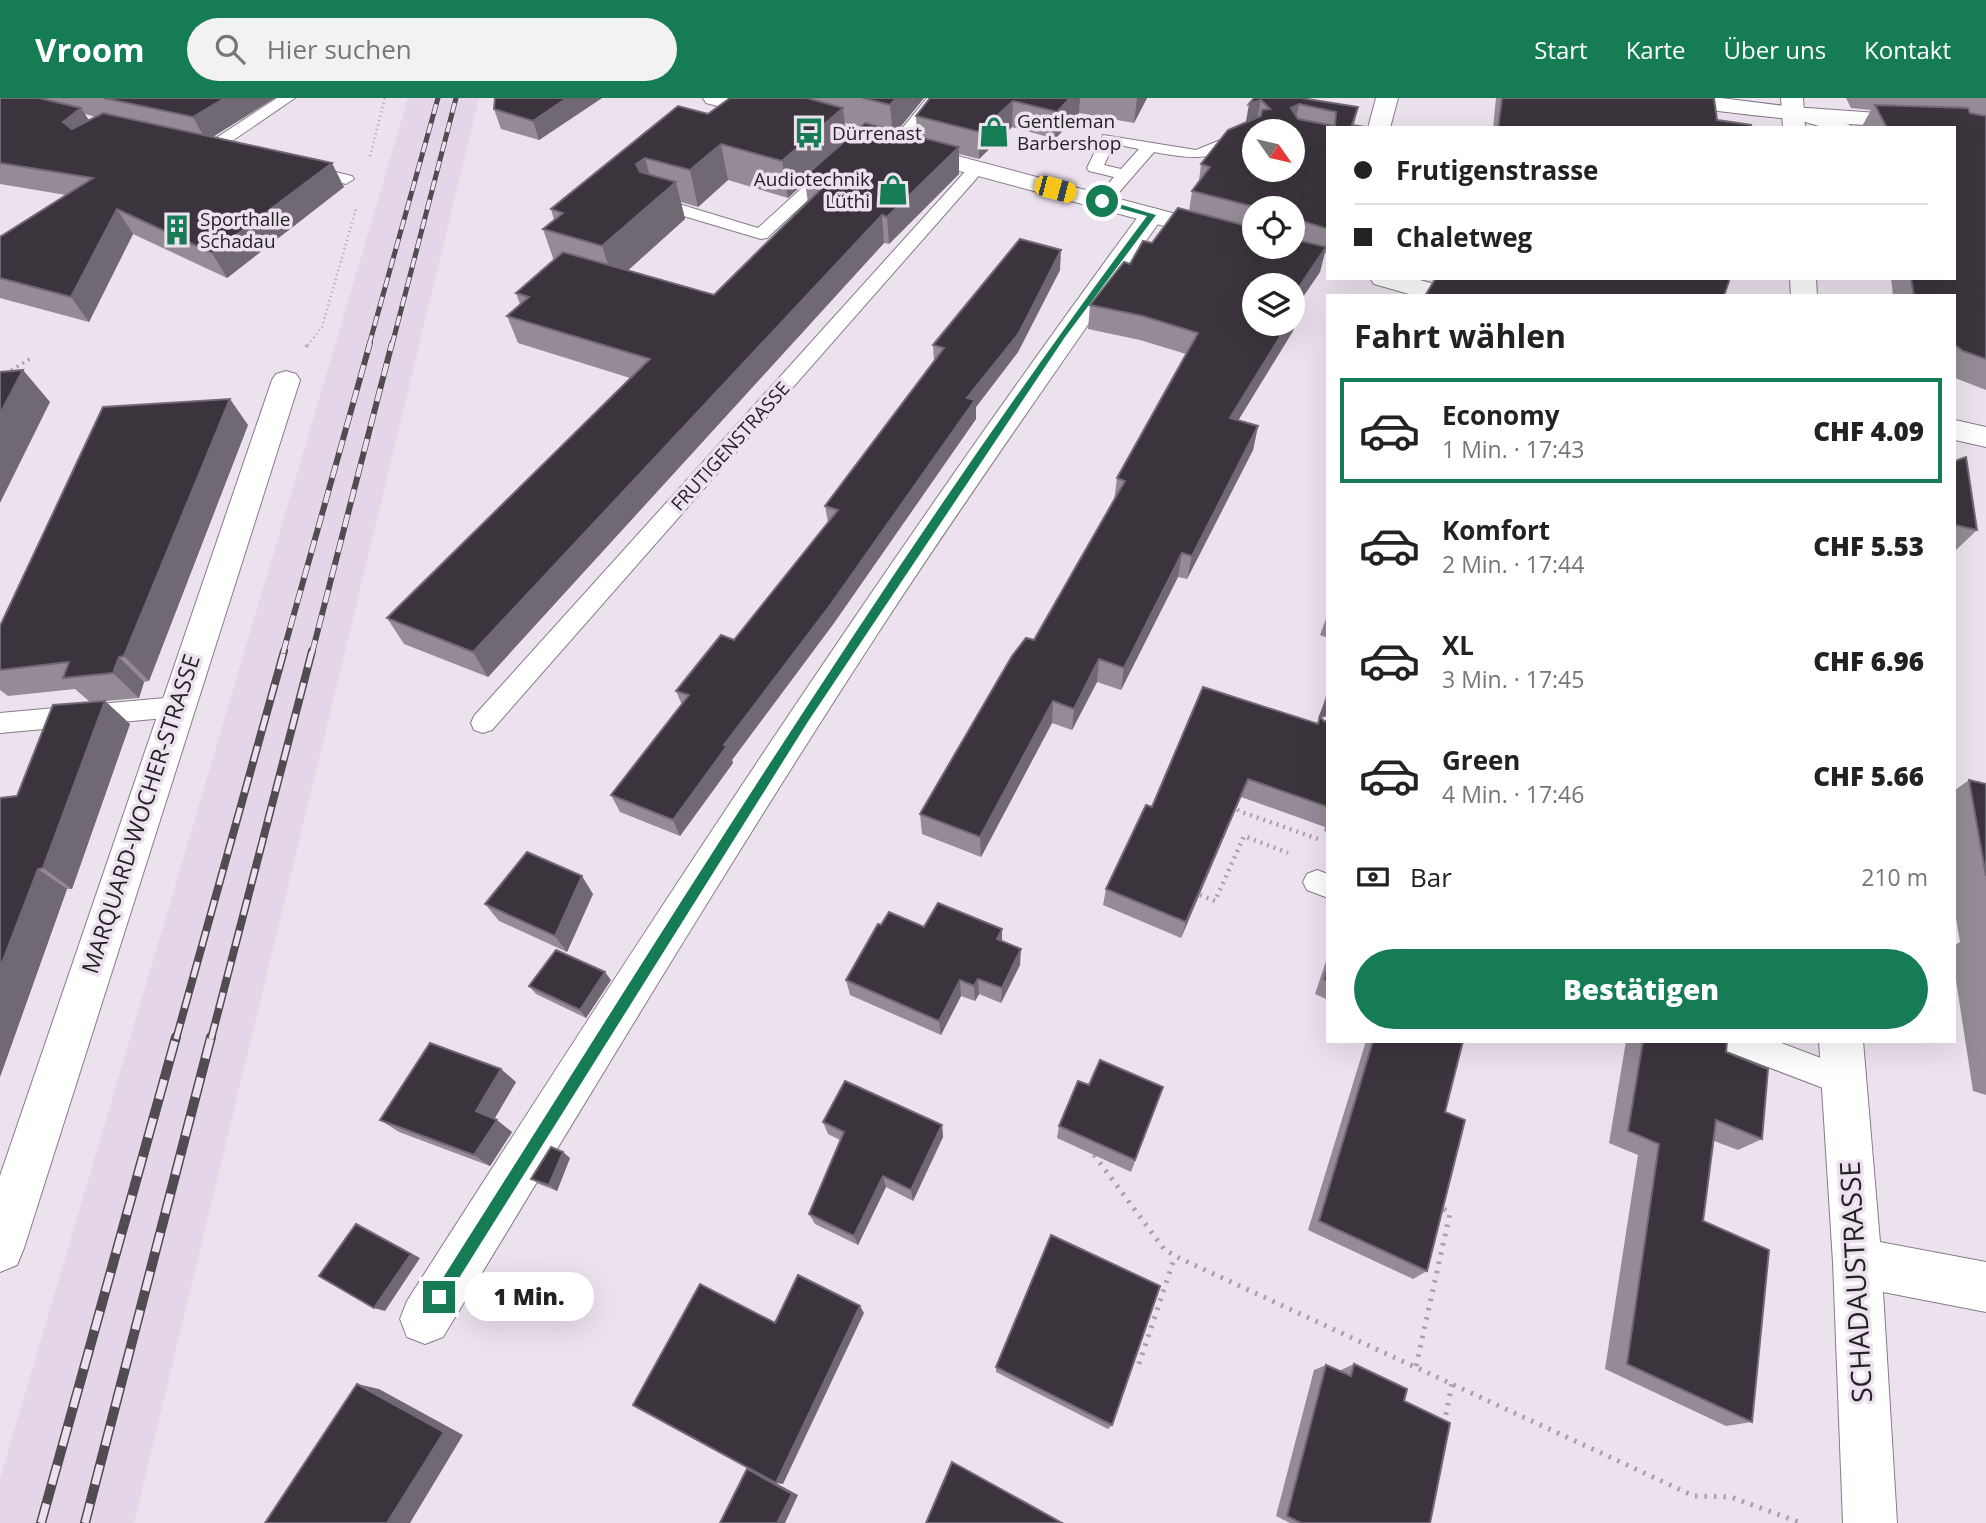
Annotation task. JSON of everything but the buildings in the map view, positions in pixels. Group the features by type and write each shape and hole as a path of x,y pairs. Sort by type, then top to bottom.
{"street":[{"path":"714,98 1242,239"},
{"path":"899,147 939,98"},
{"path":"1380,126 1387,98"},
{"path":"1669,98 1793,113 1953,126"},
{"path":"1956,126 1986,132"},
{"path":"425,1319 806,717 1062,336 1152,215"},
{"path":"1390,280 1439,294"},
{"name":"MARQUARD-WOCHER-STRASSE","path":"0,1248 176,706 286,380"},
{"path":"1956,430 1986,437"},
{"name":"SCHADAUSTRASSE","path":"1842,1061 1857,1262 1870,1523"},
{"path":"1857,1262 1986,1287"}],"lane":[{"path":"228,153 204,148 287,98"},
{"path":"1793,113 1837,126"},
{"path":"1125,175 1095,168 1109,138 1196,155 1242,137"},
{"path":"656,202 761,234 866,139"},
{"path":"1102,201 1150,147"},
{"path":"293,167 346,179"},
{"name":"FRUTIGENSTRASSE","path":"482,723 977,168"},
{"path":"0,723 176,706"},
{"path":"1748,1043 1842,1061"}],"path":[{"path":"368,164 385,98"},
{"path":"286,380 291,366 321,327 356,207"},
{"path":"0,377 33,358"},
{"path":"1230,803 1239,811 1326,842"},
{"path":"1200,895 1215,901 1244,836 1292,855"},
{"path":"1094,1155 1164,1249 1175,1256 1694,1496 1731,1497 1801,1523"},
{"path":"1416,1366 1450,1213 1433,1203"},
{"path":"1131,1359 1139,1364 1175,1256"},
{"path":"1442,1438 1452,1384"}],"shaded area":[{"path":"408,98 479,98 134,1523 0,1523 0,1478"}],"railway":[{"path":"369,345 438,98"},
{"path":"392,345 456,98"},
{"path":"283,653 370,343"},
{"path":"312,653 392,343"},
{"path":"176,1039 284,651"},
{"path":"211,1039 312,651"},
{"path":"41,1523 176,1037"},
{"path":"85,1523 211,1037"}],"place":[{"name":"Gentleman Barbershop","path":"994,132"},
{"name":"Dürrenast","path":"809,133"},
{"name":"Audiotechnik Lüthi","path":"893,190"},
{"name":"Sporthalle Schadau","path":"177,230"}],"route":[{"path":"439,1297 806,717 1062,336 1152,215 1102,201"}]}
